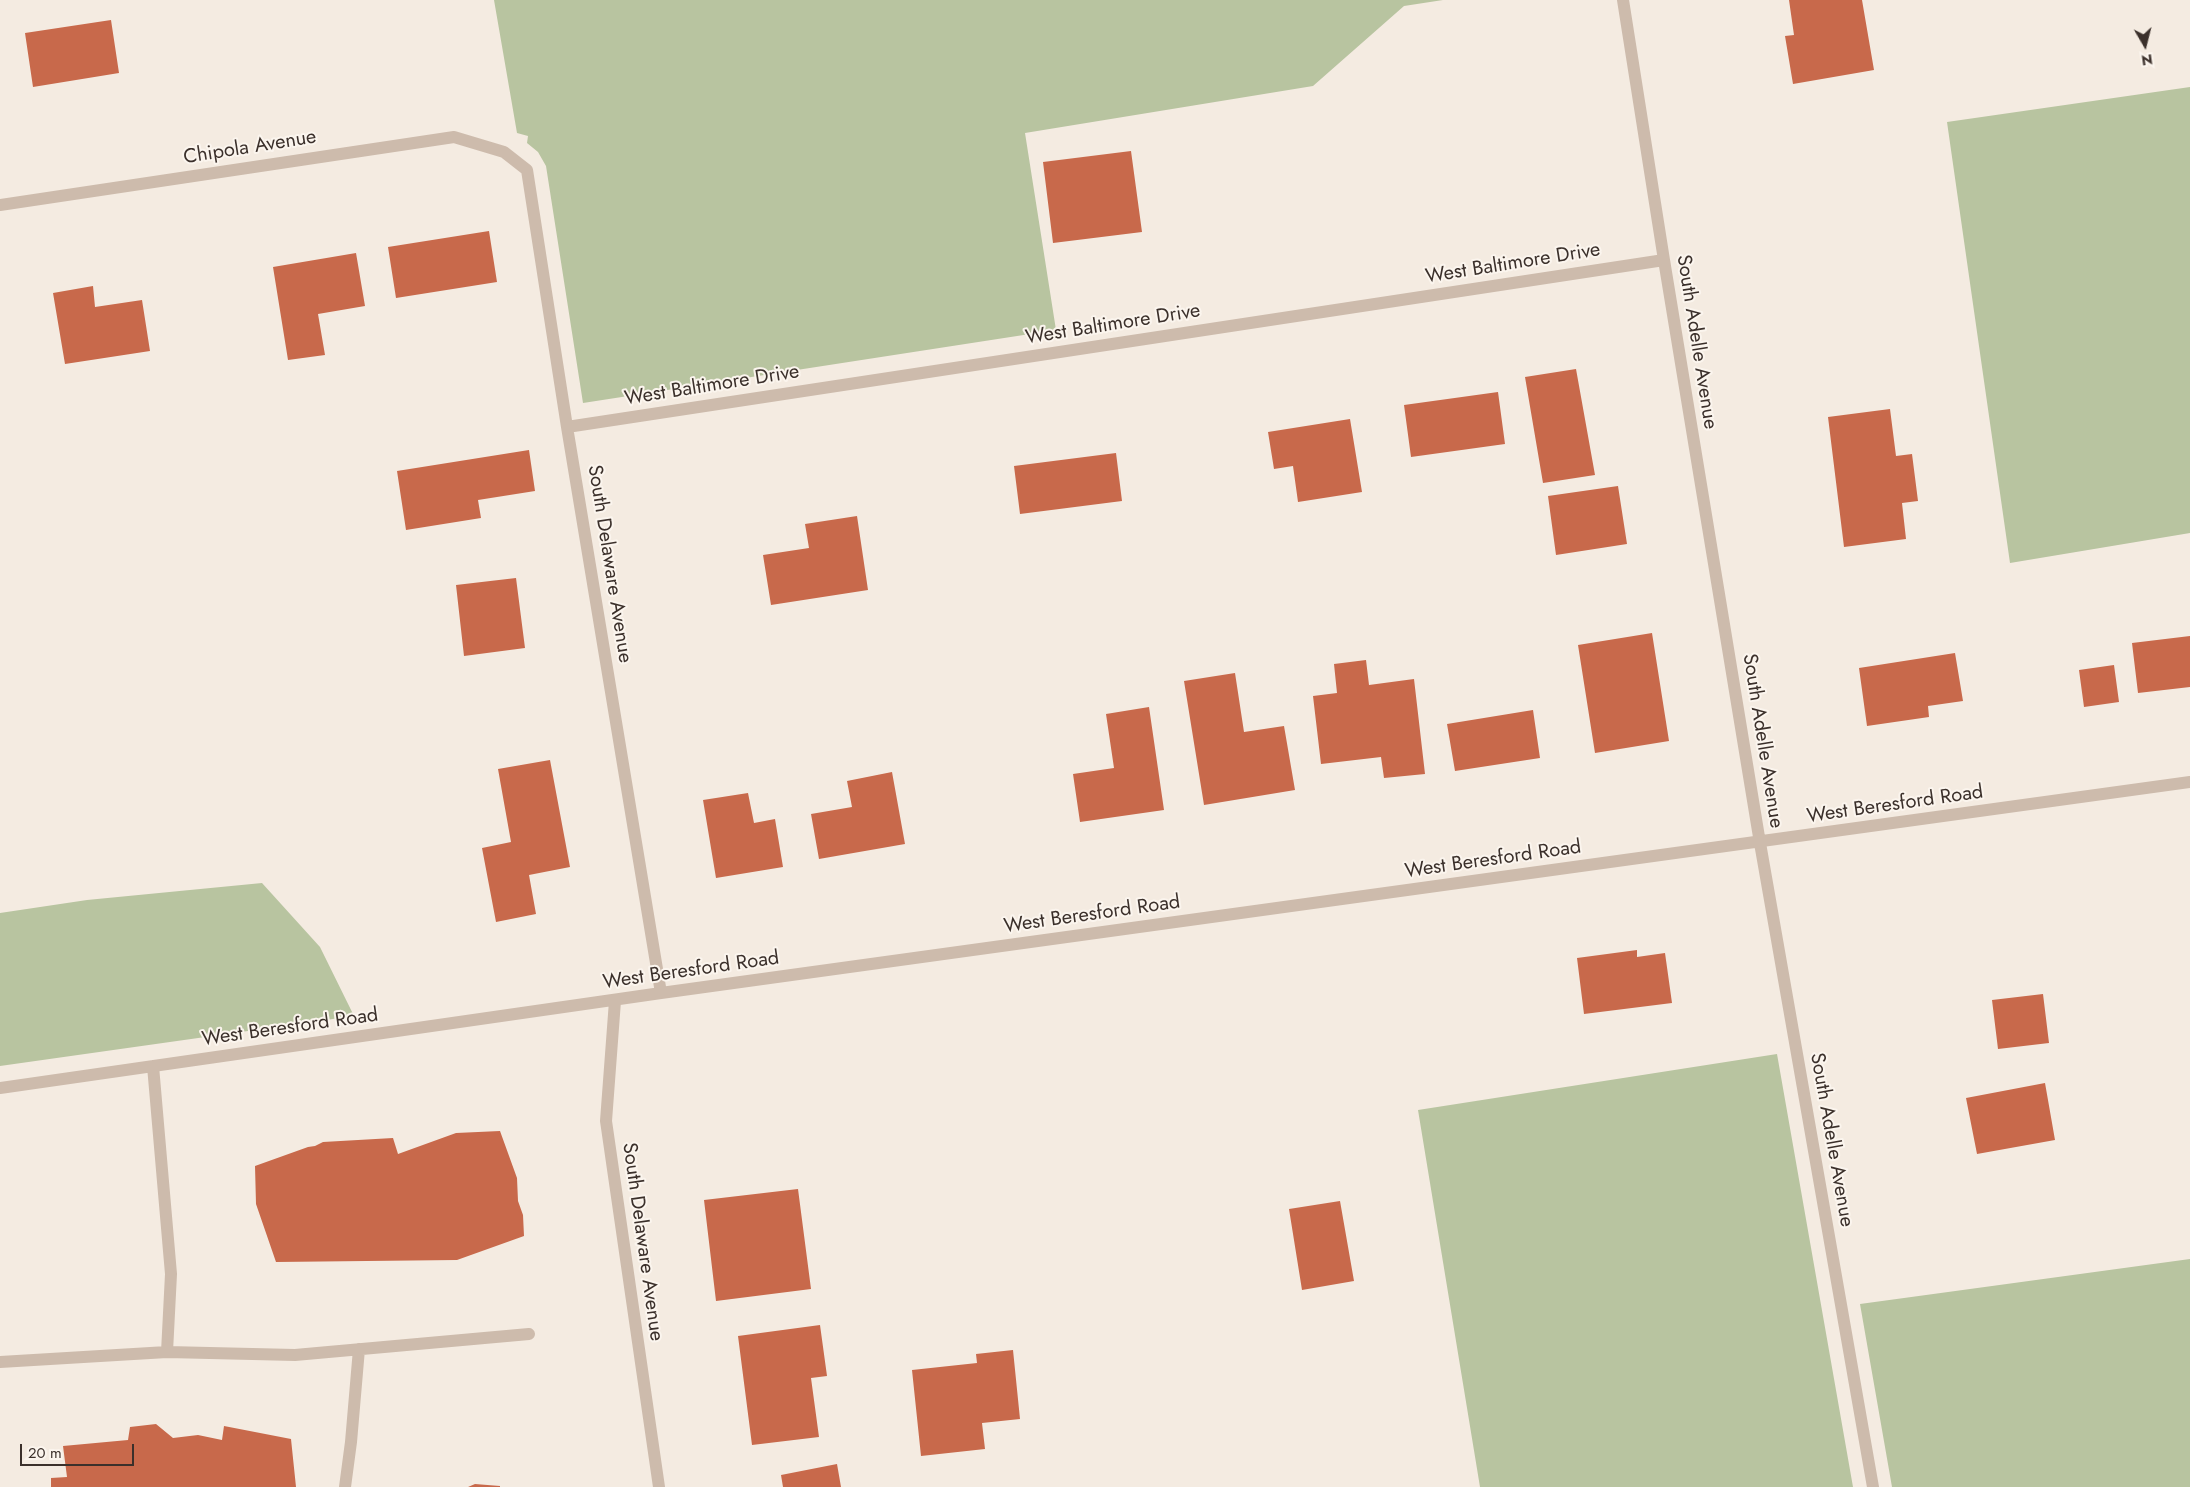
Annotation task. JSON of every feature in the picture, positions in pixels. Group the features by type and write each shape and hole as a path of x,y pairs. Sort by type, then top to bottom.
{"street":[{"name":"South Adelle Avenue","path":"1623,0 1760,843 1873,1487"},
{"name":"Chipola Avenue","path":"0,205 454,137 504,152"},
{"name":"South Delaware Avenue","path":"504,152 527,170 567,427 661,993"},
{"name":"West Baltimore Drive","path":"567,427 1664,260"},
{"name":"West Beresford Road","path":"0,1088 661,993 1760,843 2190,782"},
{"name":"South Delaware Avenue","path":"615,1001 606,1121 659,1487"},
{"path":"153,1066 171,1274 167,1352"},
{"path":"0,1362 167,1352 295,1355 529,1334"},
{"path":"345,1487 359,1350"}],"green space":[{"path":"494,0 1443,0 1404,6 1313,86 1025,133 1056,330 583,403 546,166 538,152 527,143 528,136 517,133"},
{"path":"2190,87 2190,533 2010,563 1947,122"},
{"path":"262,883 320,947 354,1016 0,1066 0,913 87,900"},
{"path":"1777,1054 1853,1487 1480,1487 1418,1110"},
{"path":"2190,1259 2190,1487 1892,1487 1860,1304"}],"building":[{"path":"1789,0 1862,0 1874,70 1793,84 1785,36 1794,35"},
{"path":"111,20 119,73 33,87 25,33"},
{"path":"1131,151 1142,232 1053,243 1043,162"},
{"path":"489,231 497,282 396,298 388,247"},
{"path":"356,253 365,306 318,314 325,355 288,360 273,267"},
{"path":"93,286 95,307 142,300 150,351 65,364 53,293"},
{"path":"1576,369 1595,475 1543,483 1525,377"},
{"path":"1498,392 1505,444 1411,457 1404,405"},
{"path":"1890,409 1896,456 1912,454 1918,501 1902,503 1906,539 1844,547 1828,417"},
{"path":"1350,419 1362,492 1298,502 1293,466 1274,469 1268,432"},
{"path":"529,450 535,491 478,500 481,518 406,530 397,471"},
{"path":"1116,453 1122,501 1020,514 1014,466"},
{"path":"1618,486 1627,544 1556,555 1548,496"},
{"path":"857,516 868,590 771,605 763,555 809,548 805,524"},
{"path":"516,578 525,648 464,656 456,585"},
{"path":"1652,633 1669,741 1595,753 1578,645"},
{"path":"2190,636 2190,687 2138,693 2132,643"},
{"path":"1955,653 1963,701 1928,706 1929,717 1867,726 1859,668"},
{"path":"1366,660 1369,685 1414,679 1425,774 1384,778 1381,757 1321,764 1313,696 1337,693 1334,664"},
{"path":"2114,665 2119,702 2084,707 2079,670"},
{"path":"1235,673 1244,732 1284,726 1295,790 1204,805 1184,681"},
{"path":"1149,707 1164,810 1080,822 1073,774 1114,768 1106,714"},
{"path":"1533,710 1540,758 1455,771 1447,724"},
{"path":"550,760 570,867 529,875 536,914 496,922 482,848 511,842 498,769"},
{"path":"892,772 905,844 819,859 811,814 852,807 847,781"},
{"path":"748,793 754,823 775,819 783,867 716,878 703,800"},
{"path":"1637,950 1637,957 1665,953 1672,1003 1584,1014 1577,958"},
{"path":"2043,994 2049,1043 1998,1049 1992,1000"},
{"path":"2045,1083 2055,1140 1977,1154 1966,1098"},
{"path":"500,1131 517,1178 518,1201 523,1215 524,1236 457,1260 276,1262 256,1204 255,1166 323,1142 393,1138 398,1154 456,1133"},
{"path":"798,1189 811,1289 716,1301 704,1200"},
{"path":"1340,1201 1354,1281 1302,1290 1289,1209"},
{"path":"820,1325 827,1376 811,1378 819,1437 752,1445 738,1336"},
{"path":"1013,1350 1020,1419 982,1423 985,1449 921,1456 912,1370 977,1363 976,1354"},
{"path":"156,1424 173,1438 198,1435 222,1440 224,1426 291,1439 296,1487 51,1487 51,1478 67,1477 63,1446 128,1440 130,1427"},
{"path":"837,1464 841,1487 783,1487 781,1475"},
{"path":"475,1484 500,1486 500,1487 468,1487"}]}
